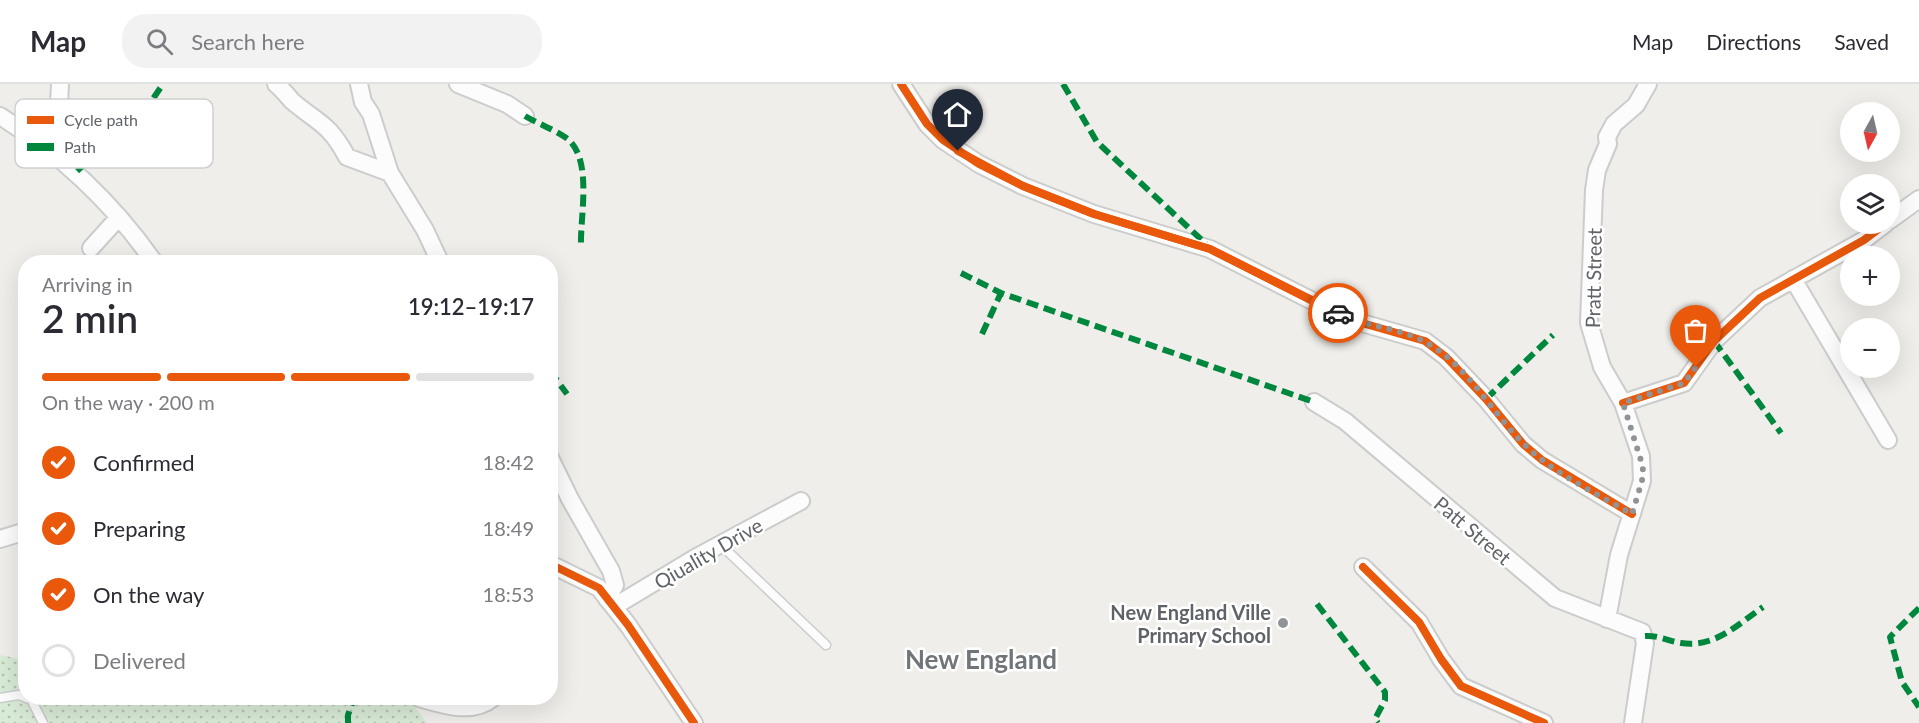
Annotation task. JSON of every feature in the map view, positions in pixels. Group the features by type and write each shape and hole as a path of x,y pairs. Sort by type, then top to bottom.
{"street":[{"path":"59,99 60,84"},
{"path":"276,84 293,101 320,120 337,138 347,157 390,173"},
{"path":"359,84 363,102 370,114 390,173 425,230 437,255"},
{"path":"901,84 927,124 943,140 979,164 1023,186 1094,214 1210,249 1348,319 1425,341 1446,357 1486,399 1523,444 1542,460 1632,514"},
{"name":"Pratt Street","path":"1607,619 1615,570 1642,481 1643,467 1623,403 1602,367 1589,323 1594,190 1597,170 1608,144 1607,137 1614,124 1636,105 1648,84"},
{"path":"462,85 507,104 525,116"},
{"path":"0,116 15,125"},
{"path":"73,168 119,217 149,255"},
{"path":"1900,213 1919,199"},
{"path":"91,248 119,217"},
{"path":"1623,403 1684,383 1728,326 1760,298 1872,234"},
{"path":"1793,279 1888,440"},
{"name":"Patt Street","path":"1314,402 1345,421 1555,598 1635,629 1645,636 1633,723"},
{"path":"558,474 611,571 615,585 611,603"},
{"name":"Qiuality Drive","path":"611,603 801,501"},
{"path":"0,539 18,533"},
{"path":"1363,567 1419,622 1441,659 1461,686 1544,723"},
{"path":"558,568 599,588 694,723"},
{"path":"446,705 473,708 483,705"}],"lane":[{"path":"721,545 826,645"},
{"path":"0,698 18,695"},
{"path":"35,705 43,723"}],"green space":[{"path":"0,655 18,659 18,705 413,705 427,723 0,723"}],"marked path":[{"path":"153,99 163,84"},
{"path":"1063,84 1097,142 1206,244"},
{"path":"525,116 565,137 577,151 583,177 581,246"},
{"path":"77,171 80,168"},
{"path":"961,273 1001,293 1314,402"},
{"path":"982,334 1001,293"},
{"path":"1486,399 1553,335"},
{"path":"1714,341 1781,433"},
{"path":"558,382 567,394"},
{"path":"1317,604 1385,692 1385,700 1375,719 1378,723"},
{"path":"1645,636 1681,643 1704,642 1725,634 1763,607"},
{"path":"1919,608 1890,637 1902,682 1919,707"},
{"path":"348,723 352,705"}],"cycle path":[{"path":"901,84 927,124 943,140 979,164 1023,186 1094,214 1210,249 1348,319 1425,341 1446,357 1486,399 1523,444 1542,460 1632,514"},
{"path":"1623,403 1684,383 1714,341 1760,298 1872,234"},
{"path":"1363,567 1419,622 1441,659 1461,686 1544,723"},
{"path":"558,568 599,588 628,625 694,723"}],"way so far":[{"path":"1338,313 1348,319 1425,341 1446,357 1486,399 1523,444 1542,460 1632,514 1642,481 1643,467 1623,403 1684,383 1696,367"}],"place":[{"name":"New England Ville Primary School","path":"1283,623"}],"district":[{"name":"New England","path":"981,659"}],"route":[{"path":"958,151 1023,186 1094,214 1210,249 1229,257 1338,313"}]}
